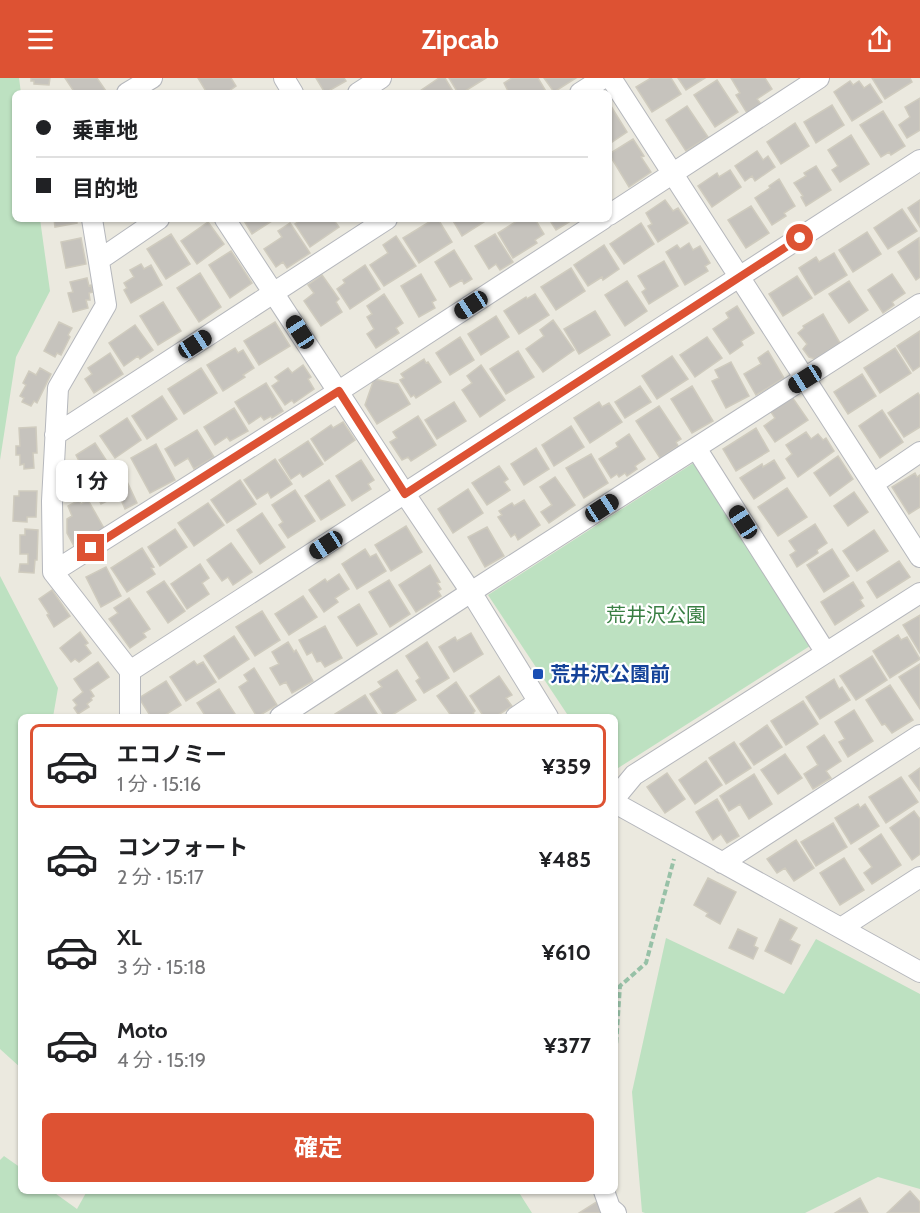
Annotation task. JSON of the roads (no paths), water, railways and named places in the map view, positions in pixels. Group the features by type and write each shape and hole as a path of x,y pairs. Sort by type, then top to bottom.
{"street":[{"path":"132,90 152,78"},
{"path":"363,90 381,78"},
{"path":"585,90 603,78"},
{"path":"611,78 920,557"},
{"path":"612,213 819,78"},
{"path":"130,671 920,160"},
{"path":"93,222 106,305 58,388 52,501 53,572 130,671 130,714"},
{"path":"99,260 155,222"},
{"path":"227,222 471,592 543,710 528,714"},
{"path":"55,435 382,222"},
{"path":"53,572 339,391 598,222"},
{"path":"285,714 920,304"},
{"path":"696,448 826,652"},
{"path":"873,484 920,452"},
{"path":"618,794 634,775 920,593"},
{"path":"722,863 920,735"},
{"path":"618,805 679,848 722,863 920,972"},
{"path":"841,928 920,877"},
{"path":"605,1194 610,1208 616,1213"}],"place":[{"name":"荒井沢公園前","path":"538,674"}],"park label":[{"name":"荒井沢公園","path":"656,615"}]}
